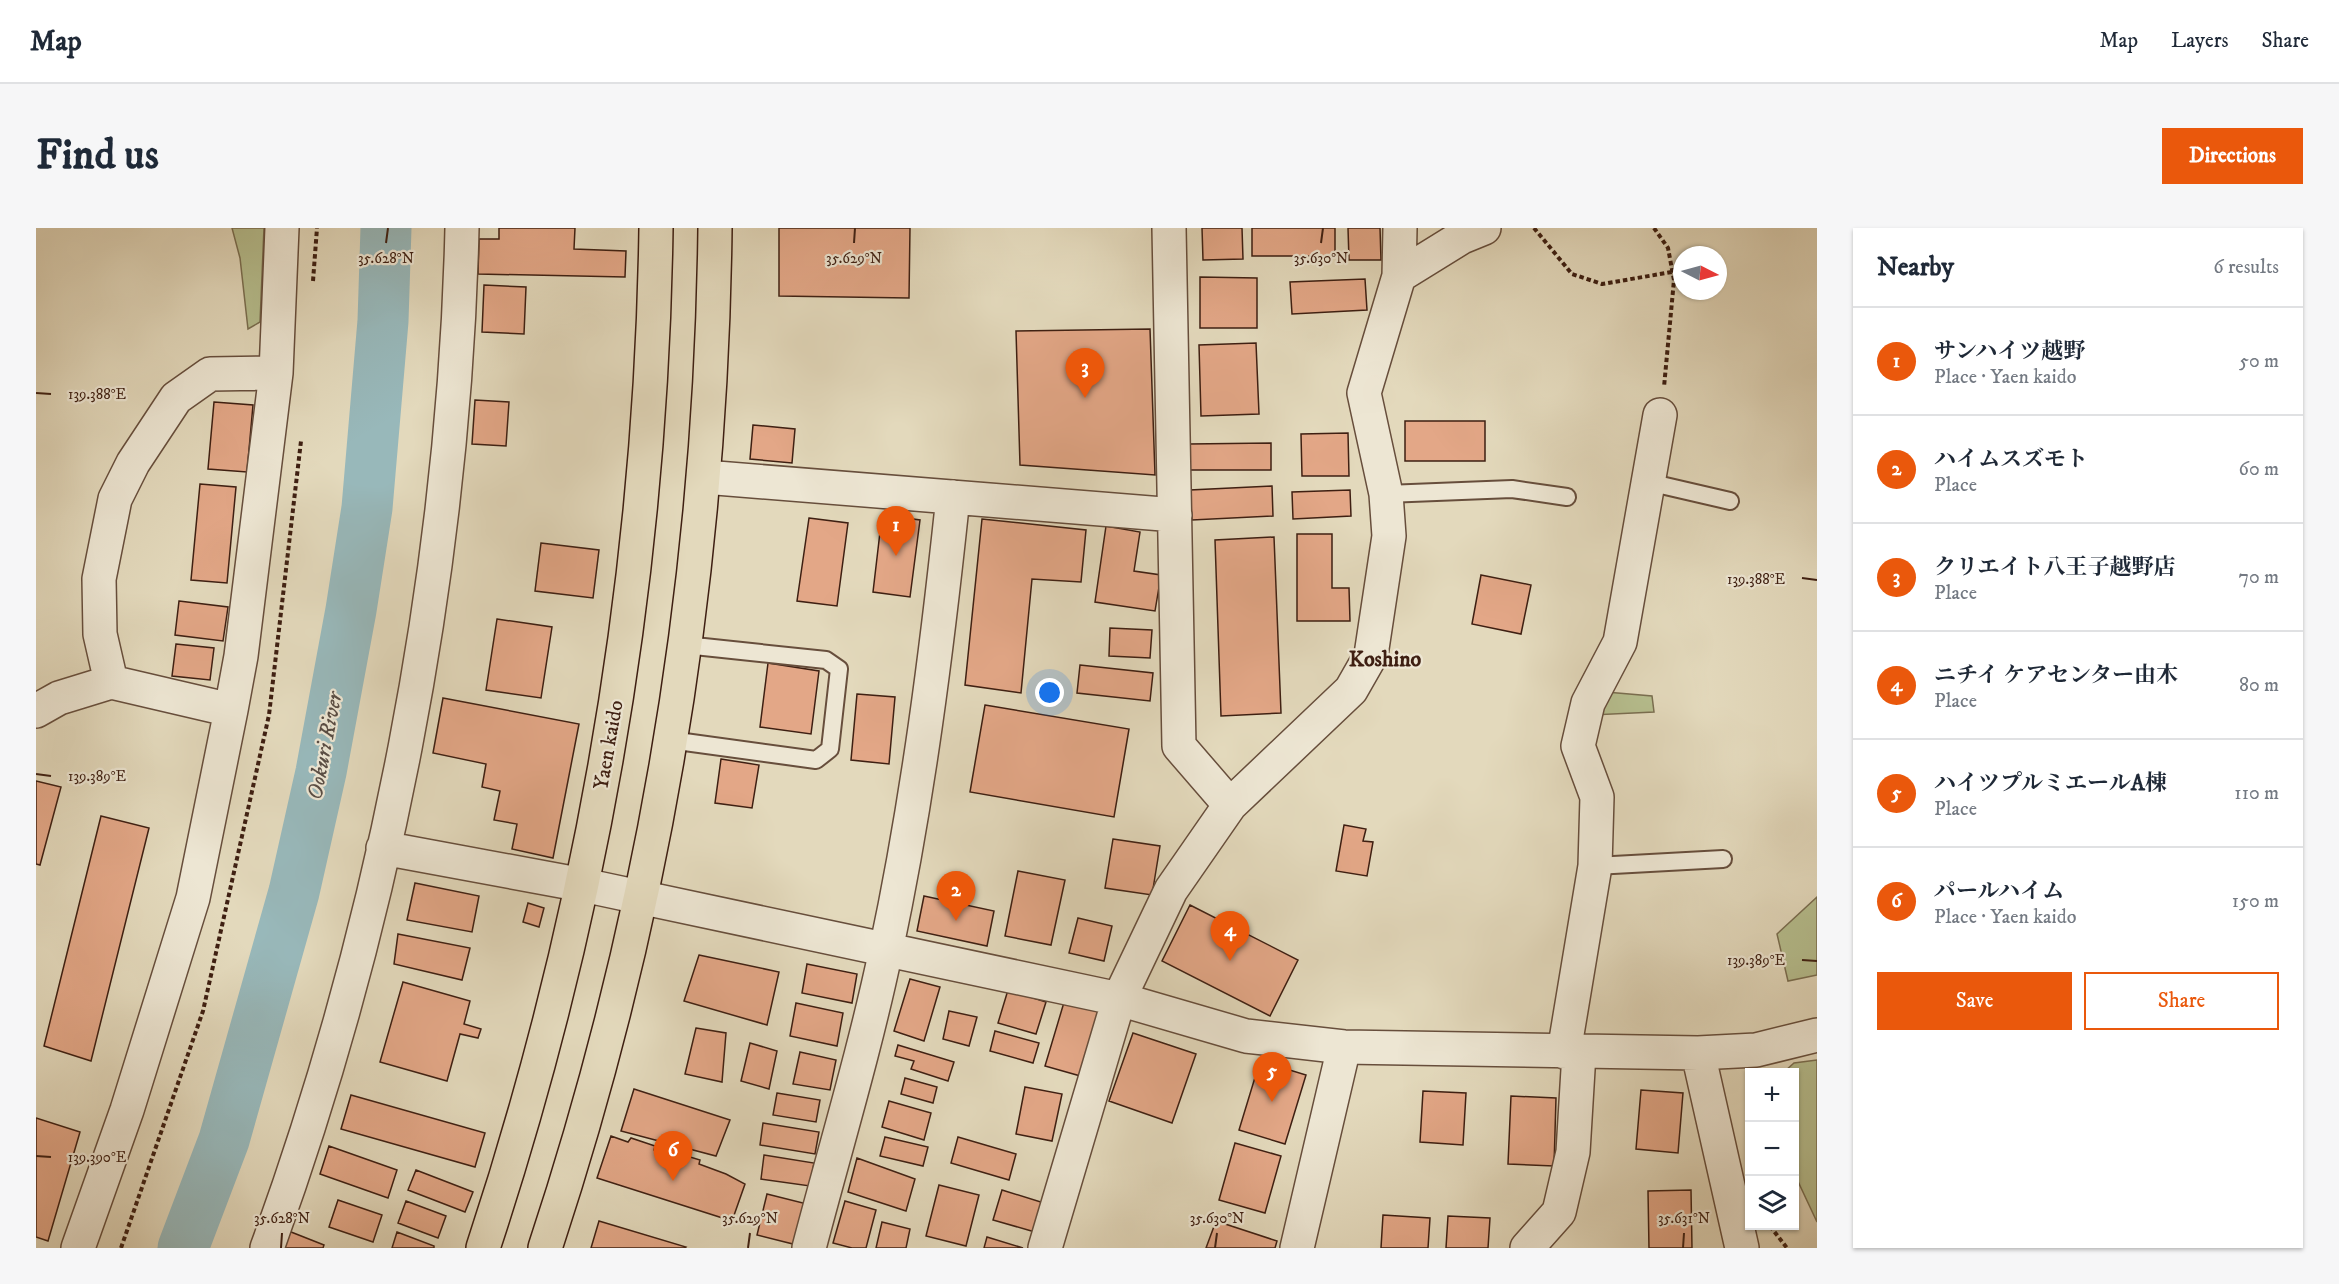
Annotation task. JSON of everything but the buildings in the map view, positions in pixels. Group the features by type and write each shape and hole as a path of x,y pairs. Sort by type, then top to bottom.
{"main road":[{"name":"Yaen kaido","path":"483,1248 532,1090 583,885 620,680 636,549 651,375 656,228"},
{"path":"544,1248 575,1150 641,899 670,740 685,645 704,477 715,228"}],"street":[{"path":"78,1248 127,1110 193,898 231,710 241,657 276,373 282,228"},
{"path":"267,1248 294,1173 340,1022 364,932 410,720 441,511 457,343 462,228"},
{"path":"1169,228 1179,746 1230,805"},
{"path":"1045,1248 1119,999 1171,890 1230,805 1351,690 1371,655 1389,536 1386,494 1364,393 1399,276 1400,228"},
{"path":"1399,276 1462,237 1484,228"},
{"path":"111,682 100,634 99,579 115,499 134,463 176,398 210,374 276,373"},
{"path":"1527,1248 1558,1212 1573,1152 1572,1052 1595,866 1598,797 1578,746 1588,703 1620,642 1660,415"},
{"path":"704,477 1175,515"},
{"path":"809,1248 886,951 916,798 938,639 953,497"},
{"path":"36,711 59,698 111,682 231,710"},
{"path":"383,848 583,885 1119,999 1246,1036 1344,1047 1698,1053 1756,1050 1817,1035"},
{"path":"1297,1248 1344,1047"},
{"path":"1698,1053 1742,1248"}],"lane":[{"path":"1648,482 1730,501"},
{"path":"1386,494 1512,489 1567,497"},
{"path":"670,740 816,760 830,748 839,669 826,660 685,645"},
{"path":"1595,866 1723,860"}],"path":[{"path":"1534,228 1572,274 1602,285 1672,272"},
{"path":"1654,228 1668,248 1672,272 1671,331 1660,415"},
{"path":"1773,1230 1787,1248"}],"green space":[{"path":"232,228 264,228 260,322 248,329 240,258"},
{"path":"1606,692 1652,696 1654,712 1592,715"},
{"path":"1817,897 1817,975 1788,981 1777,934"},
{"path":"1817,1060 1817,1222 1799,1184 1799,1068 1788,1068 1794,1063"}],"waterway":[{"name":"Ookuri River","path":"183,1248 224,1140 294,892 321,772 367,508 383,321 386,228"}],"place":[{"name":"クリエイト八王子越野店","path":"1085,398"},
{"name":"サンハイツ越野","path":"896,556"},
{"name":"ハイムスズモト","path":"956,921"},
{"name":"ニチイ ケアセンター由木","path":"1230,961"},
{"name":"ハイツプルミエールA棟","path":"1272,1102"},
{"name":"パールハイム","path":"673,1181"}],"district":[{"name":"Koshino","path":"1385,659"}]}
